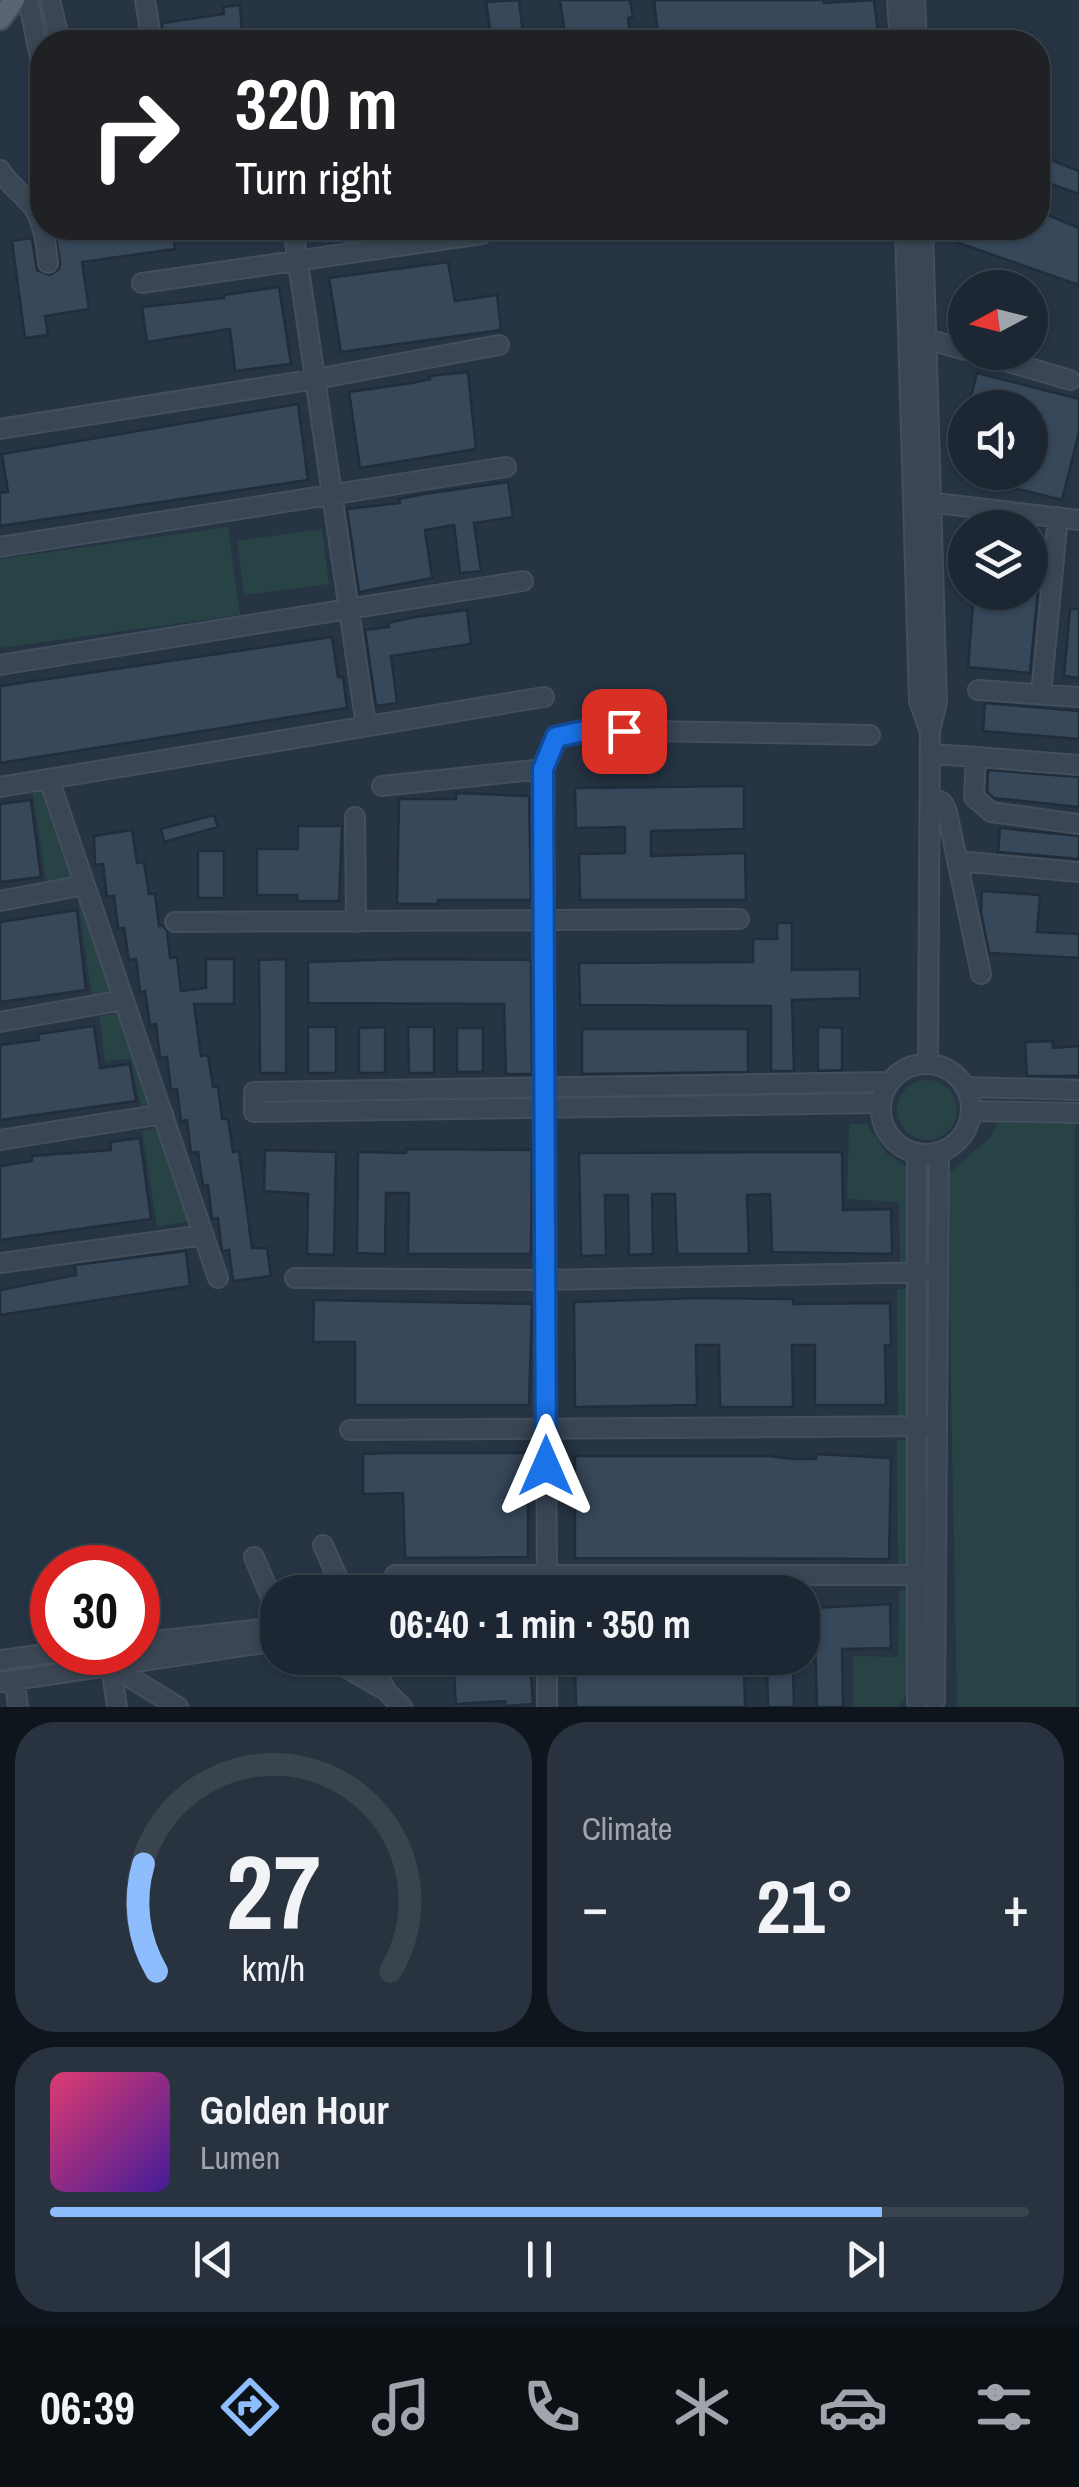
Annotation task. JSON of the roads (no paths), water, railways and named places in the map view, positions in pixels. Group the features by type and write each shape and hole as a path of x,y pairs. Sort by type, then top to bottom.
{"main road":[{"path":"0,19 14,0"}],"street":[{"path":"28,0 34,30"},
{"path":"50,0 57,30"},
{"path":"145,0 150,30"},
{"path":"897,0 912,30"},
{"path":"904,30 915,0"},
{"path":"0,170 30,205"},
{"path":"45,240 48,263"},
{"path":"295,240 366,726"},
{"path":"142,283 440,240"},
{"path":"906,240 937,702 930,730 928,1064"},
{"path":"921,501 927,339 923,240"},
{"path":"927,339 948,345"},
{"path":"0,429 316,379 499,345"},
{"path":"1036,370 1070,380"},
{"path":"0,548 506,467"},
{"path":"921,501 1079,520"},
{"path":"1041,694 1058,517"},
{"path":"0,666 524,581"},
{"path":"978,690 1079,698"},
{"path":"0,788 544,698"},
{"path":"547,1575 543,769 556,737 589,730 870,735"},
{"path":"930,754 1079,765"},
{"path":"976,757 974,797 991,812 1079,824"},
{"path":"382,786 543,769"},
{"path":"49,778 218,1278"},
{"path":"932,797 943,803 947,812 981,974"},
{"path":"355,817 356,922"},
{"path":"958,861 1079,872"},
{"path":"0,901 85,885"},
{"path":"175,922 739,919"},
{"path":"0,1022 123,1000"},
{"path":"928,1064 943,1067 966,1087 972,1111 968,1130 956,1145 938,1154 917,1155 896,1145 883,1126 881,1103 889,1082 900,1072 928,1064"},
{"path":"881,1103 254,1112 254,1092 889,1082"},
{"path":"966,1087 1079,1090"},
{"path":"972,1111 1079,1113"},
{"path":"0,1140 163,1114"},
{"path":"927,1272 938,1154"},
{"path":"917,1155 927,1272 928,1704"},
{"path":"0,1263 204,1235"},
{"path":"295,1278 546,1280 927,1272"},
{"path":"350,1430 927,1426"},
{"path":"324,1545 337,1575"},
{"path":"254,1558 261,1575"},
{"path":"820,1578 927,1576"},
{"path":"160,1641 260,1629"},
{"path":"160,1659 260,1645"},
{"path":"0,1660 30,1656"},
{"path":"18,1707 7,1681 49,1675"},
{"path":"112,1675 117,1707"},
{"path":"126,1675 178,1707"},
{"path":"359,1675 385,1690 402,1707"},
{"path":"378,1675 385,1690"},
{"path":"547,1675 547,1707"}]}
